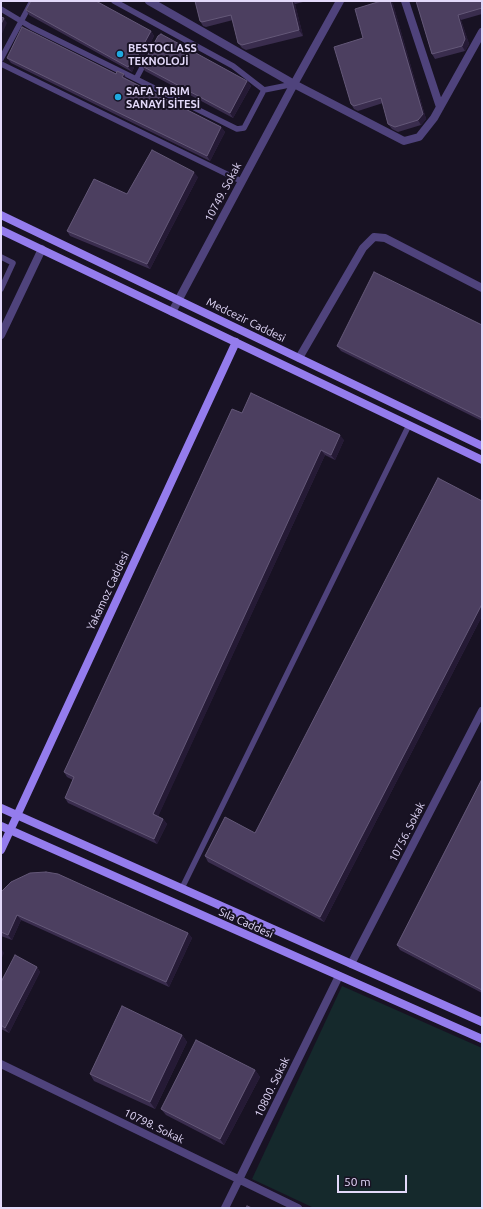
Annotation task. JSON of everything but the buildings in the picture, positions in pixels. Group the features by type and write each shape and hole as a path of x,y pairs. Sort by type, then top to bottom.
{"street":[{"path":"149,1 294,84 404,141 419,137 440,107 482,32"},
{"name":"10749. Sokak","path":"172,312 340,1"},
{"path":"405,1 440,107"},
{"name":"Medcezir Caddesi","path":"1,215 482,446"},
{"path":"1,230 482,460"},
{"path":"299,358 363,248 374,237 385,238 482,288"},
{"path":"1,335 42,249"},
{"name":"Yakamoz Caddesi","path":"1,850 236,342"},
{"name":"10756. Sokak","path":"351,964 482,711"},
{"path":"1,808 482,1022"},
{"name":"Sıla Caddesi","path":"1,826 482,1039"},
{"name":"10800. Sokak","path":"225,1208 339,976"},
{"name":"10798. Sokak","path":"1,1064 298,1208"}],"lane":[{"path":"1,59 32,1"},
{"path":"114,1 233,66 264,90 294,84"},
{"path":"1,9 21,21 136,79 237,128 244,128 264,90"},
{"path":"160,34 164,28"},
{"path":"136,79 150,54"},
{"path":"1,64 242,181"},
{"path":"1,257 13,263 1,289"},
{"path":"182,888 409,425"}],"green space":[{"path":"342,986 482,1048 482,1208 314,1208 252,1179"}],"place":[{"name":"BESTOCLASS TEKNOLOJİ","path":"120,54"},
{"name":"SAFA TARIM SANAYİ SİTESİ","path":"118,97"}]}
